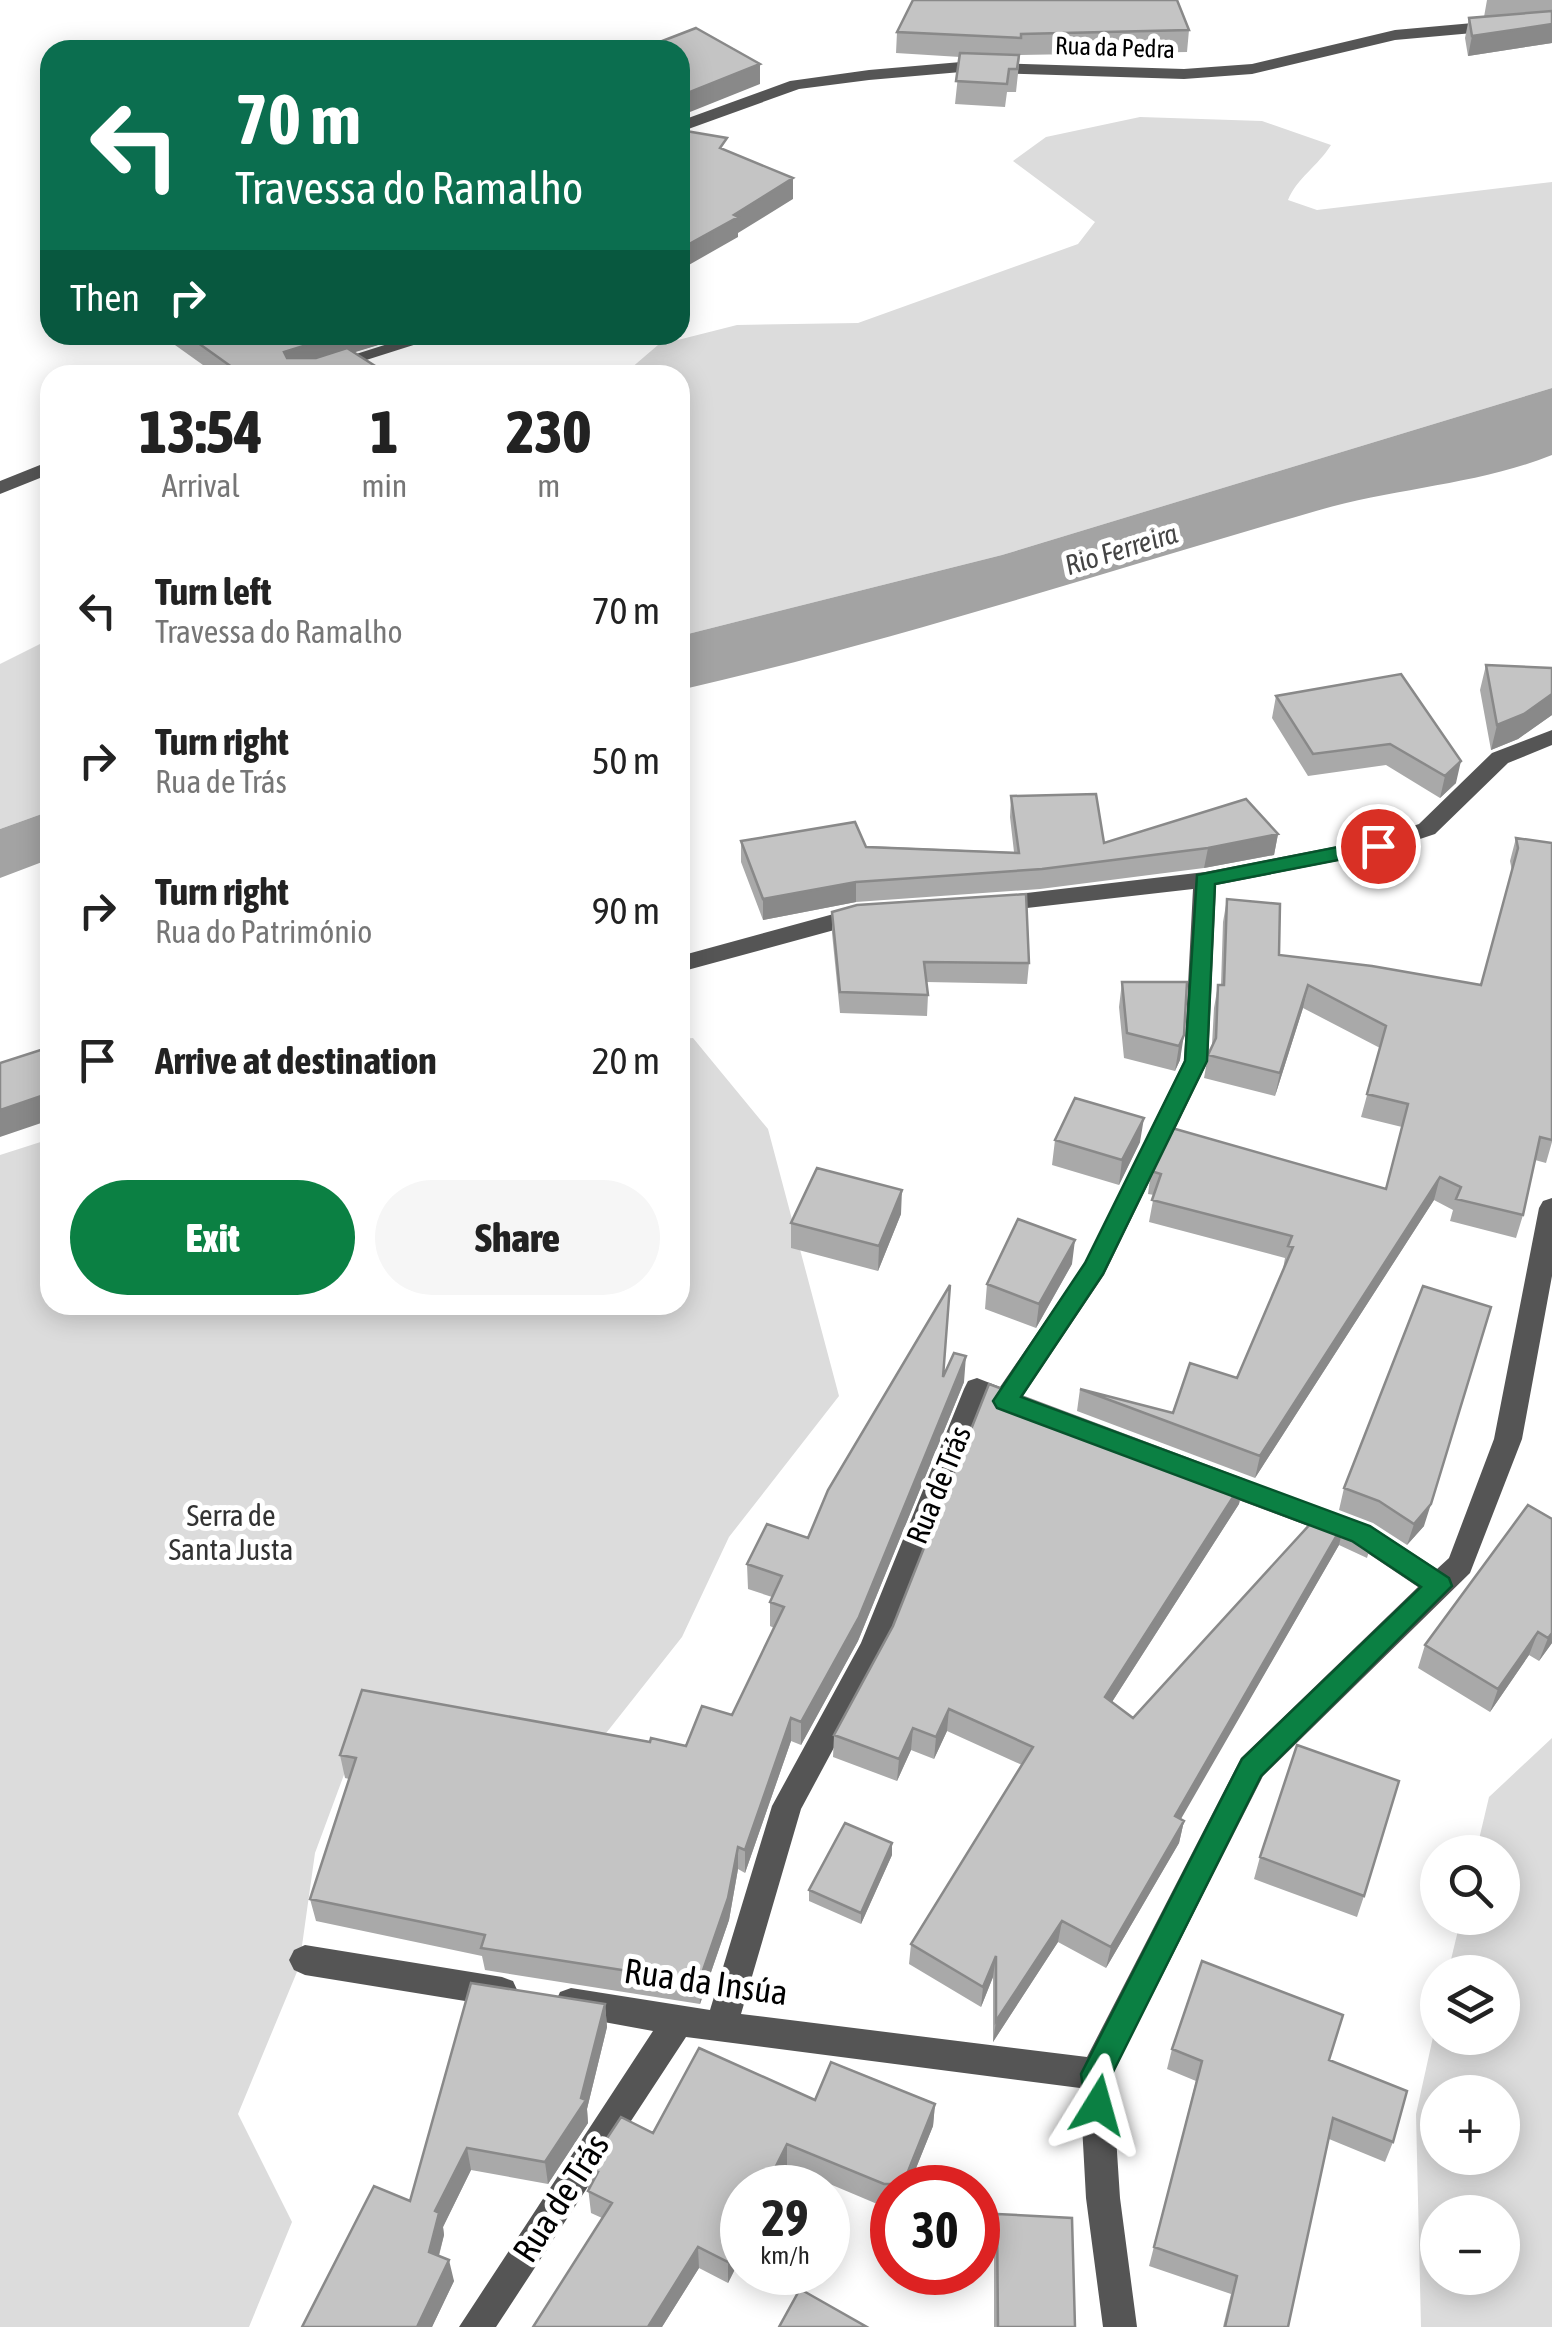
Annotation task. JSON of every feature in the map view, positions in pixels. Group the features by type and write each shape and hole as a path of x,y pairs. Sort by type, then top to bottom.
{"street":[{"name":"Rua da Pedra","path":"690,123 796,84 869,75 961,67 1184,74 1252,69 1395,36 1552,20"},
{"path":"333,365 402,345"},
{"path":"0,488 40,471"},
{"path":"967,906 1204,880 1378,846 1426,829 1500,758 1552,738"},
{"name":"Rua de Trás","path":"721,2027 787,1806 874,1648 977,1389 1005,1401 1095,1268 1196,1061 1204,880"},
{"path":"690,961 856,914 893,912"},
{"path":"1120,2327 1102,2198 1096,2074 1252,1767 1460,1565 1508,1440 1552,1208"},
{"path":"1005,1401 1040,1414"},
{"path":"1180,1467 1361,1534 1440,1586"},
{"name":"Rua da Insúa","path":"305,1960 721,2027 1096,2074"},
{"name":"Rua de Trás","path":"476,2327 678,2020"}],"green space":[{"path":"1140,117 1262,121 1331,145 1288,200 1317,210 1552,182 1552,388 1002,555 690,633 690,365 635,365 658,345 690,345 690,337 737,325 858,323 1078,244 1095,222 1013,161 1046,137"},
{"path":"40,644 40,815 0,829 0,664"},
{"name":"Serra de Santa Justa","path":"690,1038 768,1129 839,1396 729,1537 682,1637 603,1737 365,1718 315,1853 299,1967 238,2114 292,2222 249,2327 0,2327 0,1155 40,1142 40,1315 690,1315"},
{"path":"1552,1738 1552,2327 1421,2327 1420,2295 1520,2295 1520,2195 1420,2195 1420,2284 1416,2114 1420,2096 1420,2175 1520,2175 1520,2075 1425,2075 1429,2055 1520,2055 1520,1955 1452,1955 1457,1935 1520,1935 1520,1835 1480,1835 1489,1797"}],"water":[{"name":"Rio Ferreira","path":"1552,388 1552,455 1524,465 1316,511 920,628 690,688 690,633 1002,555"},
{"path":"40,815 40,863 0,878 0,829"}],"building":[{"path":"913,0 1177,0 1189,30 1021,34 1021,38 897,32"},
{"path":"1552,11 1552,24 1472,36 1469,18"},
{"path":"696,28 760,64 690,92 690,40 665,40"},
{"path":"960,53 1019,55 1017,69 1009,69 1007,84 956,81"},
{"path":"690,132 727,138 720,148 793,178 734,215 738,217 690,243"},
{"path":"201,345 307,345 284,352 287,358 316,358 347,348 374,365 229,365"},
{"path":"1486,665 1552,668 1552,694 1524,714 1497,725"},
{"path":"1401,674 1461,761 1445,776 1390,744 1313,754 1276,696"},
{"path":"1096,794 1104,843 1246,799 1278,834 1208,848 1042,869 856,882 763,899 741,841 855,822 866,847 1019,853 1011,796"},
{"path":"1516,838 1552,843 1552,1140 1540,1137 1523,1215 1456,1199 1461,1187 1440,1177 1260,1456 1080,1389 1173,1413 1190,1363 1237,1378 1293,1247 1288,1246 1292,1236 1152,1200 1161,1174 1151,1171 1172,1128 1386,1189 1408,1104 1367,1094 1386,1026 1308,985 1280,1073 1208,1055 1216,1038 1218,985 1224,985 1227,899 1280,904 1279,955 1481,985 1518,848"},
{"path":"1026,894 1029,963 924,962 928,995 840,992 832,912 857,905"},
{"path":"1122,982 1187,982 1184,1035 1179,1046 1127,1033"},
{"path":"40,1050 40,1096 0,1110 0,1063"},
{"path":"1075,1098 1144,1118 1122,1160 1055,1140"},
{"path":"817,1168 902,1190 879,1246 791,1223"},
{"path":"1018,1219 1075,1240 1039,1304 987,1284"},
{"path":"950,1285 943,1377 954,1353 966,1356 859,1617 801,1722 791,1718 745,1850 738,1847 728,1898 699,1982 481,1948 485,1935 310,1899 356,1758 340,1755 362,1690 686,1746 702,1706 732,1715 784,1607 770,1602 782,1576 747,1564 767,1524 808,1538 828,1490"},
{"path":"1423,1286 1491,1307 1431,1504 1414,1524 1379,1501 1344,1488"},
{"path":"989,1384 1244,1480 1105,1697 1133,1718 1323,1510 1356,1522 1374,1534 1345,1521 1175,1816 1184,1821 1111,1947 1062,1921 996,2021 996,1956 983,1987 911,1944 1033,1747 949,1709 936,1737 913,1728 899,1759 834,1735 893,1626"},
{"path":"1528,1505 1552,1519 1552,1633 1548,1638 1538,1632 1498,1689 1425,1645"},
{"path":"1297,1745 1399,1781 1364,1896 1260,1857"},
{"path":"845,1823 892,1843 861,1913 809,1890"},
{"path":"1202,1961 1343,2015 1329,2060 1407,2091 1393,2142 1333,2118 1288,2327 1225,2327 1237,2276 1154,2247 1202,2061 1172,2049"},
{"path":"471,1983 605,2004 581,2098 586,2100 545,2162 467,2148 435,2211 439,2213 429,2252 449,2260 417,2327 302,2327 374,2186 410,2201"},
{"path":"699,2048 815,2100 831,2062 935,2104 911,2165 870,2165 870,2178 850,2170 850,2165 838,2165 787,2144 776,2165 720,2165 720,2258 698,2247 648,2327 533,2327 612,2203 588,2191 598,2172 586,2170 621,2117 653,2133"},
{"path":"1000,2214 1072,2218 1075,2327 998,2327"},
{"path":"797,2295 811,2295 867,2327 779,2327"}],"route":[{"path":"1098,2105 1096,2074 1252,1767 1440,1586 1361,1534 1005,1401 1095,1268 1196,1061 1204,880 1378,846"}]}
